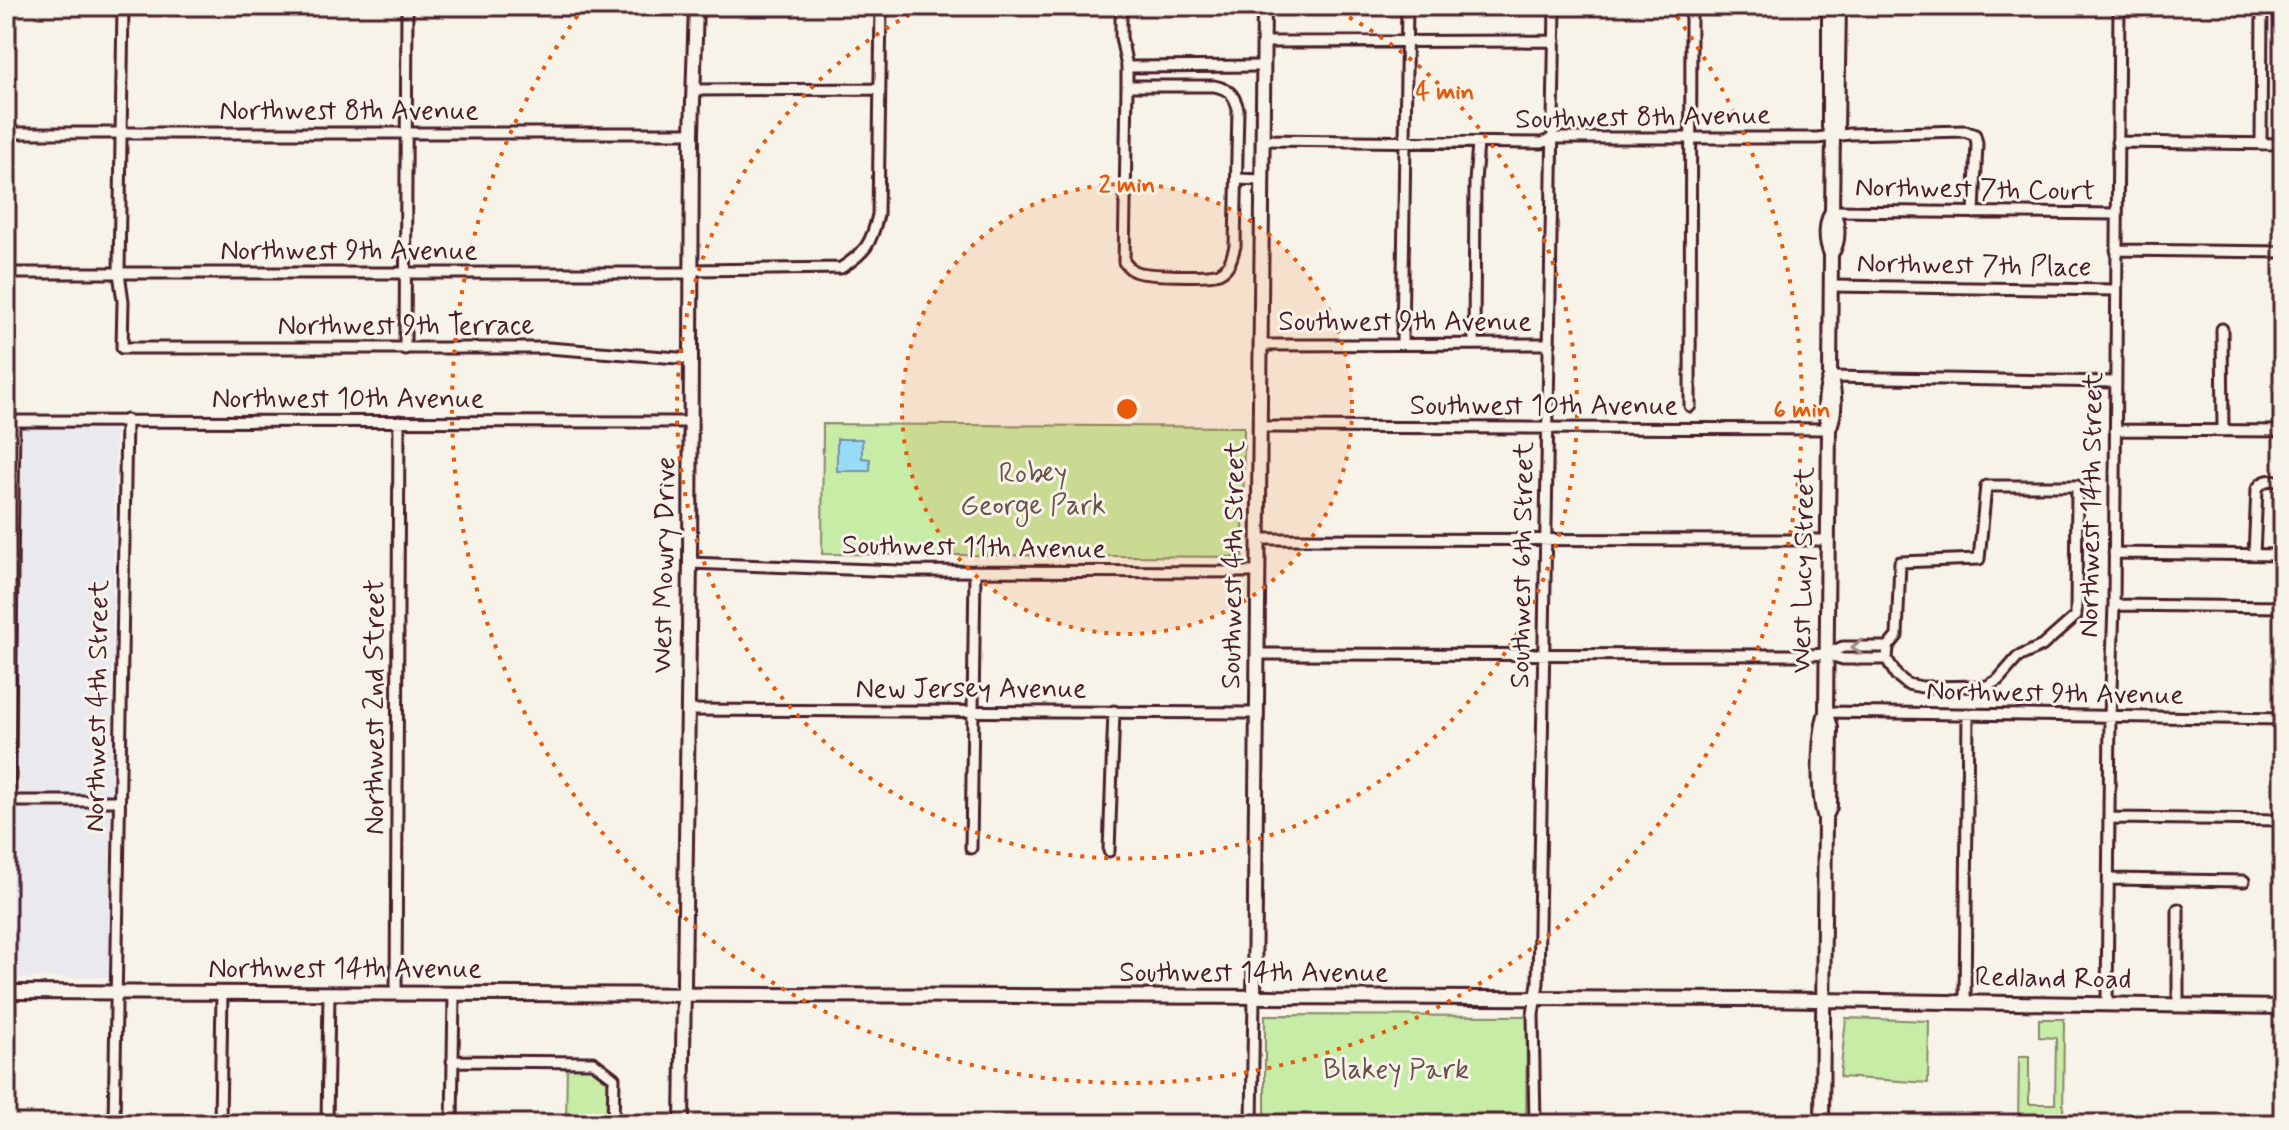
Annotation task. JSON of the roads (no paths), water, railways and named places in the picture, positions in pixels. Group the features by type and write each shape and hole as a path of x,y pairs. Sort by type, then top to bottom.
{"street":[{"path":"119,273 123,6"},
{"path":"405,349 407,6"},
{"name":"West Mowry Drive","path":"682,1124 692,133 696,6"},
{"path":"692,272 841,268 862,255 873,237 878,215 881,6"},
{"path":"1121,6 1121,45 1127,67 1124,262 1134,271 1190,275 1218,273 1230,264 1235,246 1238,109 1234,96 1225,88 1214,86 1127,86"},
{"name":"Southwest 4th Street","path":"1252,1124 1264,6"},
{"path":"1402,344 1407,6"},
{"name":"Southwest 6th Street","path":"1535,1124 1533,1022 1538,983 1555,6"},
{"path":"1690,406 1691,6"},
{"path":"1829,6 1829,127 1833,136"},
{"path":"1833,136 1837,130 1839,6"},
{"name":"Northwest 14th Street","path":"2107,1004 2119,6"},
{"path":"2261,144 2262,6"},
{"path":"1264,42 1555,41"},
{"path":"1127,67 1263,66"},
{"path":"694,90 880,89"},
{"name":"Southwest 8th Avenue","path":"1262,140 1542,143 1553,138 1817,138 1970,131 1975,135 1978,148 1974,213"},
{"name":"Northwest 8th Avenue","path":"6,133 692,133"},
{"name":"West Lucy Street","path":"1822,1124 1825,818 1821,805 1821,727 1826,712 1829,429 1825,416 1825,390 1830,377 1831,286 1827,219 1832,211 1833,136"},
{"path":"2117,142 2283,144"},
{"path":"1474,344 1478,143"},
{"path":"1237,179 1262,180"},
{"name":"Northwest 7th Court","path":"1832,211 2117,214"},
{"path":"2116,250 2283,252"},
{"name":"Northwest 9th Avenue","path":"6,273 692,272"},
{"name":"Northwest 9th Terrace","path":"119,273 123,301 122,348 548,348 691,359"},
{"name":"Northwest 7th Place","path":"1831,286 2116,290"},
{"path":"2222,329 2223,431"},
{"name":"Southwest 9th Avenue","path":"1260,345 1550,344"},
{"path":"1830,377 2115,382"},
{"name":"Northwest 4th Street","path":"114,1124 126,420"},
{"path":"10,421 8,801 119,801"},
{"name":"Northwest 10th Avenue","path":"10,421 690,422"},
{"name":"Northwest 2nd Street","path":"396,994 399,421"},
{"name":"Southwest 10th Avenue","path":"1259,427 1829,429"},
{"path":"2115,430 2283,431"},
{"path":"2254,555 2257,489 2261,482 2283,482"},
{"path":"1986,486 2077,486 2076,616 2042,646 2018,657 1998,680 1987,686 1922,687 1907,684 1896,675 1887,659 1888,647 1897,636 1900,562 1979,559 1986,486"},
{"path":"1258,539 1828,540"},
{"path":"2114,553 2283,555"},
{"name":"Southwest 11th Avenue","path":"690,563 899,571 1258,572"},
{"path":"971,848 975,571"},
{"path":"2114,605 2283,607"},
{"path":"1826,654 1843,647 1888,647"},
{"path":"1257,654 1826,654 1843,659 1887,659"},
{"name":"New Jersey Avenue","path":"687,710 1256,713"},
{"path":"1109,851 1114,711"},
{"name":"Northwest 9th Avenue","path":"1826,712 2283,719"},
{"path":"1965,1002 1968,714"},
{"path":"2110,818 2283,820"},
{"path":"2109,879 2244,881"},
{"path":"2178,909 2178,1005"},
{"name":"Northwest 14th Avenue","path":"6,992 684,994"},
{"path":"220,1124 222,992"},
{"path":"327,1124 329,994"},
{"path":"452,1124 454,994"},
{"name":"Southwest 14th Avenue","path":"684,994 1823,999"},
{"name":"Redland Road","path":"1823,999 2283,1007"},
{"path":"452,1061 593,1062 614,1078 613,1124"}],"water":[{"path":"837,439 862,439 862,458 870,459 870,471 837,471"}],"park label":[{"name":"Robey George Park","path":"1033,490"},
{"name":"Blakey Park","path":"1396,1070"}]}
